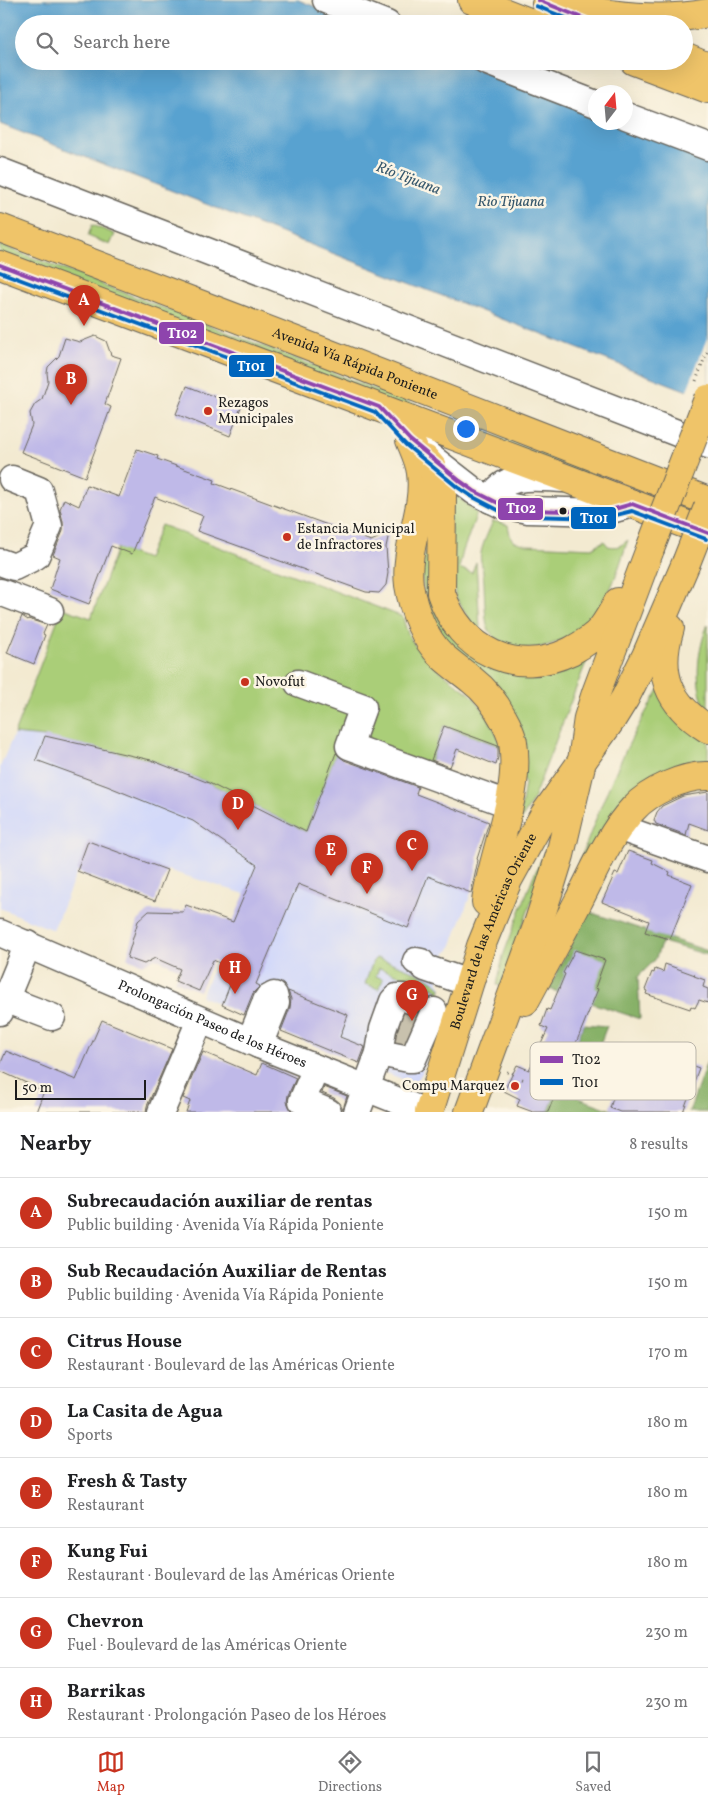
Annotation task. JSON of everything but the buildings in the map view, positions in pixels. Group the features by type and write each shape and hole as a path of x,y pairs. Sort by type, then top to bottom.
{"main road":[{"path":"472,0 604,15"},
{"path":"540,9 563,15"},
{"path":"693,15 708,13"},
{"path":"693,60 708,66"},
{"path":"658,70 708,89"},
{"name":"Avenida Vía Rápida Poniente","path":"0,228 708,501"},
{"path":"0,265 569,479 703,534"},
{"name":"Boulevard de las Américas Oriente","path":"469,1112 496,1070 560,855 582,760 588,718 596,692 647,547 662,518 708,399"},
{"path":"379,407 432,467 442,494 440,578 441,593 446,608 454,622 467,636 483,649 502,659 521,662 542,661 560,656 592,638 602,629 611,616 647,547"},
{"path":"410,440 422,472 419,515 410,548 409,565 409,585 417,617 427,636 441,655 473,680 490,697 508,726 513,741 514,760 508,804 487,893 480,946"},
{"name":"Boulevard de las Américas Oriente","path":"428,1112 412,1025 470,978 480,946 508,880 530,839 544,815 625,698 690,564 703,534 708,507"},
{"path":"690,564 664,646 664,672 668,687 687,713 708,729"},
{"path":"496,1070 501,1048 618,827 634,807 654,793 677,782 699,776 708,776"}],"street":[{"path":"326,0 365,15"},
{"path":"508,70 588,101"},
{"path":"633,119 708,147"},
{"path":"0,171 708,445"},
{"path":"410,440 460,481 502,505 528,510 604,512 632,504"},
{"path":"491,500 499,487 519,479 569,479"},
{"path":"0,562 14,567 36,556 49,526 40,490 12,480"},
{"path":"0,592 50,611"},
{"path":"298,683 363,708 349,746 495,801 508,804"},
{"path":"618,827 708,859"},
{"name":"Prolongación Paseo de los Héroes","path":"0,932 200,1020 316,1068 362,1100 428,1112"},
{"path":"28,944 3,1005 52,1017"},
{"path":"419,962 428,959 470,978"},
{"path":"161,1112 200,1020"},
{"path":"362,1100 412,1025"},
{"path":"316,1068 302,1101 328,1112"}],"path":[{"path":"496,1070 513,1074"}],"shaded area":[{"path":"14,734 45,737 151,760 209,783 478,860 471,893 450,950 445,954 438,981 442,987 422,1073 417,1081 408,1081 359,1063 272,1028 201,996 245,894 167,870 155,901 77,872 53,930 0,908 0,767"}],"green space":[{"path":"92,225 115,234 110,245 88,236"},
{"path":"0,245 708,517 708,520 0,257"},
{"path":"448,488 477,513 459,568 472,573 476,562 480,629 476,631 455,595"},
{"path":"493,521 508,525 513,541 527,545 592,548 604,541 608,546 616,547 628,540 607,597 594,617 586,625 564,639 535,648 521,649 508,646 496,639 488,628 487,623 484,578 480,558"},
{"name":"Novofut","path":"161,525 403,617 406,629 417,648 432,663 468,692 482,708 502,747 444,726 428,767 343,736 306,832 209,783 151,760 45,737 14,734 62,608 91,618 117,548 147,559"},
{"path":"427,531 473,655 590,652 532,802 519,823 525,783 457,657 430,621 422,579"},
{"path":"708,624 708,713 700,692 698,669 701,646"},
{"path":"659,690 708,741 708,764 686,764 665,772 567,898 586,844 618,766"},
{"path":"552,839 554,839 501,986 497,985 503,956 533,877"},
{"path":"586,911 708,951 708,955 662,942 655,960 638,977 640,1019 549,989"},
{"path":"376,958 411,970 437,984 441,988 439,999 437,989 379,968 376,976 383,979 379,989 365,984 373,961"},
{"path":"584,1024 607,1026 601,1042 577,1042"},
{"path":"708,1059 708,1112 689,1112 693,1100 696,1100 696,1092"},
{"path":"553,1100 584,1100 617,1112 548,1112"}],"water":[{"name":"Rio Tijuana","path":"0,0 298,0 337,15 15,15 15,70 481,70 588,111 588,130 633,129 708,157 708,399 0,124"}],"pier":[{"path":"708,336 708,401 686,393"}],"tunnel":[{"path":"402,1017 421,1026"},
{"path":"395,1034 413,1043"}],"transit line":[{"name":"T102","path":"538,0 575,15"},
{"name":"T101","path":"536,6 558,15"},
{"name":"T102","path":"0,265 379,407 410,440 460,481 474,491 502,505 528,510 604,512 632,504 708,533"},
{"name":"T101","path":"0,272 375,412 406,445 456,486 500,511 527,516 604,518 632,511 706,539"}],"place":[{"name":"Subrecaudación auxiliar de rentas","path":"84,326"},
{"name":"Sub Recaudación Auxiliar de Rentas","path":"71,405"},
{"name":"Rezagos Municipales","path":"208,411"},
{"name":"Estancia Municipal de Infractores","path":"287,537"},
{"name":"Novofut","path":"245,682"},
{"name":"La Casita de Agua","path":"238,830"},
{"name":"Citrus House","path":"412,871"},
{"name":"Fresh & Tasty","path":"331,876"},
{"name":"Kung Fui","path":"367,894"},
{"name":"Barrikas","path":"235,994"},
{"name":"Chevron","path":"412,1021"},
{"name":"Compu Marquez","path":"515,1086"}],"water label":[{"name":"Río Tijuana","path":"408,179"}]}
